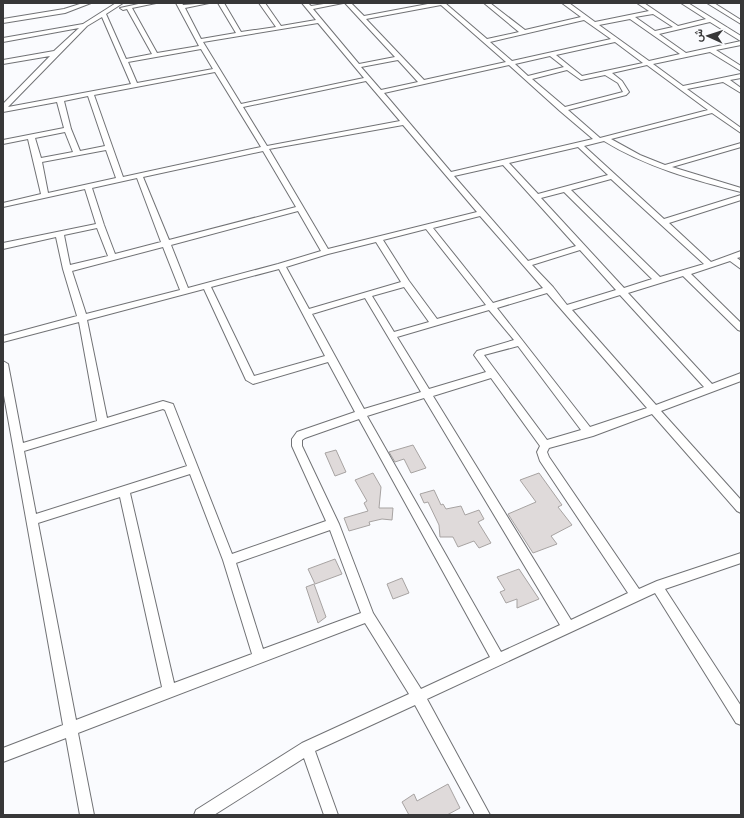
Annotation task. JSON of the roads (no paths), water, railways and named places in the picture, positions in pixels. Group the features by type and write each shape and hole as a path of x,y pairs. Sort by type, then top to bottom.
{"street":[{"path":"85,25 5,39 3,22 65,11 88,3"},
{"path":"3,109 85,25 120,3"},
{"path":"104,12 153,3"},
{"path":"206,3 180,5 201,44 265,148 326,252"},
{"path":"221,3 239,34"},
{"path":"262,3 280,28"},
{"path":"307,6 340,3"},
{"path":"348,3 423,83"},
{"path":"402,3 409,9"},
{"path":"363,18 442,3 512,63 526,78 562,110 602,140 664,167 741,190"},
{"path":"487,3 523,32"},
{"path":"565,3 741,131"},
{"path":"640,3 678,28"},
{"path":"684,3 741,39"},
{"path":"710,3 741,22"},
{"path":"307,6 449,175 741,508"},
{"path":"129,7 154,55"},
{"path":"104,12 135,85"},
{"path":"594,24 654,12"},
{"path":"731,16 741,14"},
{"path":"631,16 685,56"},
{"path":"486,41 585,18"},
{"path":"654,33 711,20"},
{"path":"124,60 154,55 239,34 320,21"},
{"path":"380,92 617,40"},
{"path":"551,54 581,78 741,43"},
{"path":"734,45 741,50"},
{"path":"712,50 741,69"},
{"path":"3,62 56,53"},
{"path":"356,66 400,58"},
{"path":"526,78 568,68"},
{"path":"3,109 217,70"},
{"path":"562,110 624,94 626,92 624,87 606,72"},
{"path":"682,88 741,76"},
{"path":"239,106 367,79"},
{"path":"725,80 741,91"},
{"path":"90,93 120,179"},
{"path":"60,99 68,129 77,153"},
{"path":"449,175 602,140 713,111"},
{"path":"3,205 265,148 405,122"},
{"path":"3,142 68,129"},
{"path":"31,137 38,161 45,196"},
{"path":"664,167 741,144"},
{"path":"579,145 710,265"},
{"path":"38,161 108,147"},
{"path":"505,163 710,388"},
{"path":"139,175 185,291"},
{"path":"537,197 613,176"},
{"path":"88,186 100,225 113,258"},
{"path":"566,189 658,280"},
{"path":"664,222 741,197"},
{"path":"67,269 301,208"},
{"path":"3,339 82,317 281,266 378,238 481,212"},
{"path":"3,246 60,235 100,225"},
{"path":"427,226 492,306 589,432"},
{"path":"60,235 67,269 82,317 103,423"},
{"path":"378,238 406,283 435,323"},
{"path":"527,264 582,247"},
{"path":"567,308 710,265 741,254"},
{"path":"731,258 741,266"},
{"path":"281,266 360,414 498,659"},
{"path":"684,272 741,328"},
{"path":"306,312 367,296 406,283"},
{"path":"206,285 249,377 253,380 331,358"},
{"path":"391,336 550,289"},
{"path":"367,296 568,627"},
{"path":"520,342 480,353 480,358 545,445"},
{"path":"3,364 87,815"},
{"path":"483,815 418,696 368,616 333,524 297,446 297,439 301,435 360,414 492,374"},
{"path":"545,445 655,410 741,377"},
{"path":"19,448 103,423 167,406 169,407 192,469 229,560 259,656"},
{"path":"545,445 542,452 544,458 637,596"},
{"path":"32,520 192,469"},
{"path":"124,491 169,690"},
{"path":"229,560 333,524"},
{"path":"201,815 307,748 657,586 741,558"},
{"path":"657,586 741,718"},
{"path":"3,755 169,690 368,616"},
{"path":"307,748 331,815"}]}
